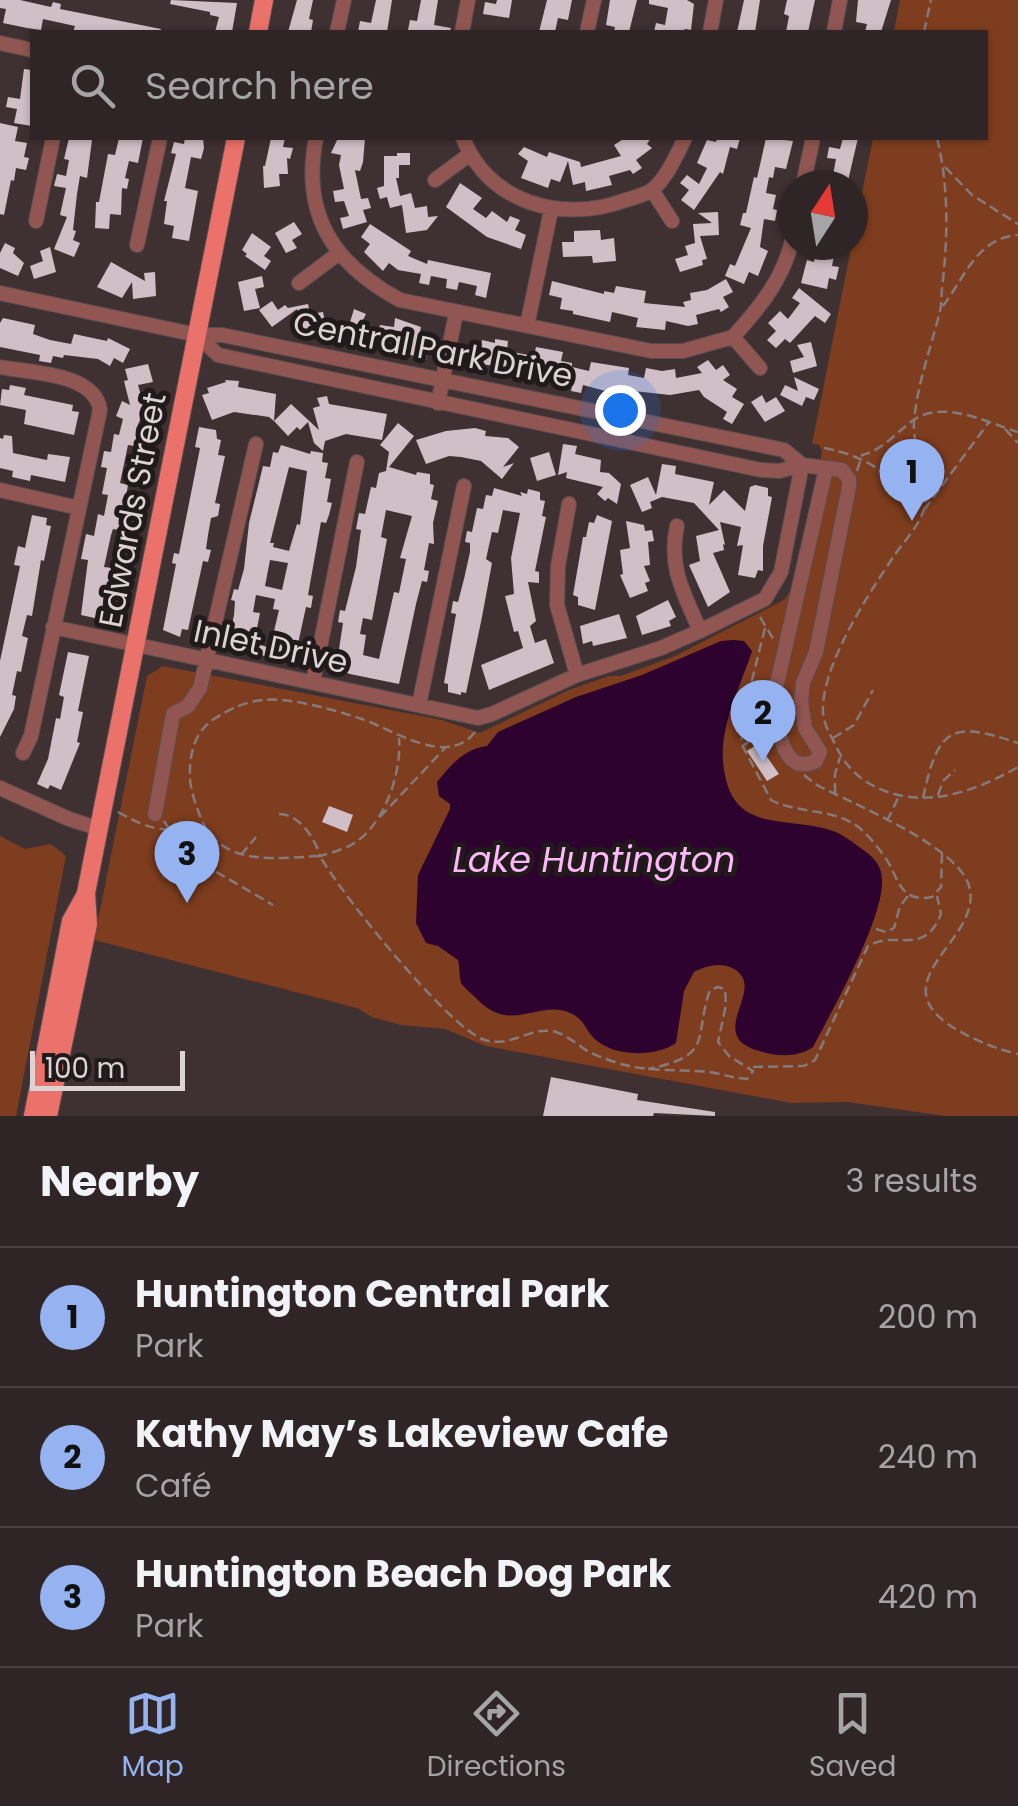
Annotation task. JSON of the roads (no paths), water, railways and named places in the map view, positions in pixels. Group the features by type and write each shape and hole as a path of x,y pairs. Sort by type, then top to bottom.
{"main road":[{"path":"258,30 264,0"},
{"name":"Edwards Street","path":"48,1116 88,924 86,893 236,140"},
{"name":"Edwards Street","path":"33,1116 71,921 86,893"}],"street":[{"path":"338,30 344,0"},
{"path":"462,30 468,0"},
{"path":"587,30 594,0"},
{"path":"710,30 716,0"},
{"path":"834,30 840,0"},
{"path":"0,43 30,50"},
{"path":"36,221 53,140"},
{"path":"137,245 160,140"},
{"path":"316,140 311,164 318,217 339,254 367,282 400,300 651,350 683,351 732,337 765,302 787,260"},
{"path":"465,140 470,154 502,189 550,210 598,210 652,190 684,140"},
{"path":"806,170 813,140"},
{"path":"435,180 470,154"},
{"path":"652,190 672,221"},
{"path":"528,326 550,210"},
{"path":"299,283 339,254"},
{"path":"0,293 197,336"},
{"path":"438,403 456,313"},
{"name":"Central Park Drive","path":"222,335 784,450 802,465 779,472 438,403 218,355 197,336 222,335"},
{"path":"732,337 760,368"},
{"path":"0,367 84,384 94,393 100,410 30,736 23,753"},
{"path":"154,814 173,714 196,697 206,661 256,444"},
{"path":"313,682 357,462"},
{"path":"569,504 558,566 557,605 577,675 700,632 755,606 772,591 782,572 802,465 842,470 849,479 849,487 820,634 801,701 805,728 820,752 813,763 795,762 783,747 776,688 826,469"},
{"path":"779,472 798,490"},
{"path":"419,705 464,486"},
{"path":"0,490 80,508"},
{"path":"677,526 673,566 700,632"},
{"name":"Inlet Drive","path":"53,627 478,718 577,675"},
{"path":"790,628 800,635 820,634"},
{"path":"0,788 69,819 100,828"}],"water":[{"name":"Lake Huntington","path":"721,641 744,641 752,651 728,719 723,747 727,783 734,799 756,816 839,834 870,855 882,875 880,897 866,940 813,1047 797,1054 779,1055 753,1049 740,1041 735,1025 744,981 740,974 723,965 694,972 684,991 676,1043 658,1051 624,1052 604,1046 575,1016 558,1010 513,1016 490,1009 461,983 458,960 426,943 416,923 418,875 450,809 450,804 439,796 437,782 471,750 487,746 498,732 576,697 642,675"}],"place":[{"name":"Huntington Central Park","path":"912,521"},
{"name":"Kathy May’s Lakeview Cafe","path":"763,762"},
{"name":"Huntington Beach Dog Park","path":"187,903"}]}
